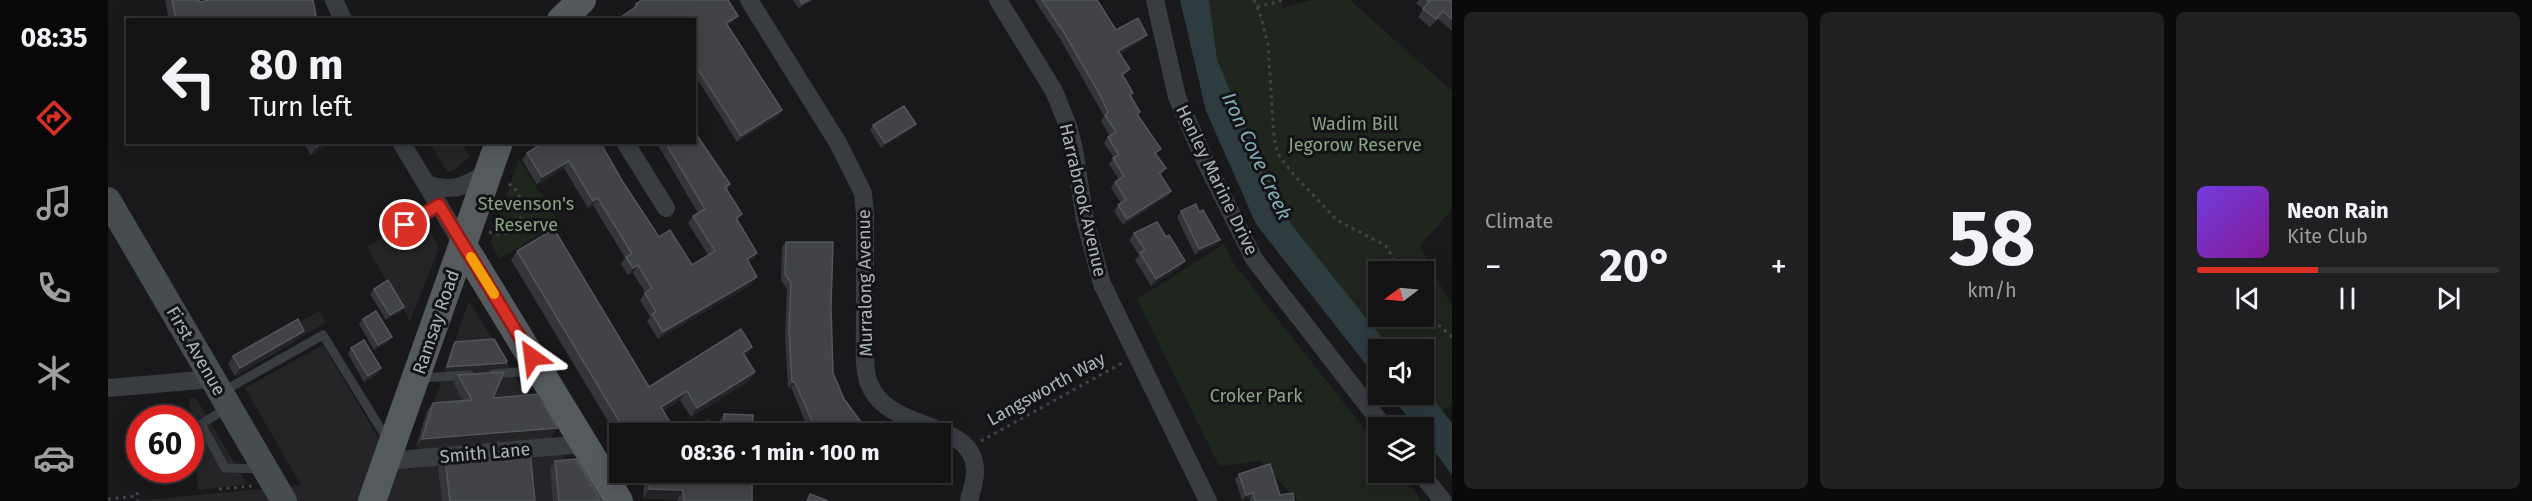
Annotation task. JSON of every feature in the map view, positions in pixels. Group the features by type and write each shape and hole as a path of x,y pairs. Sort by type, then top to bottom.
{"main road":[{"path":"563,18 582,0"},
{"name":"Ramsay Road","path":"372,501 463,245 498,177 499,144"},
{"path":"463,245 616,495"}],"street":[{"path":"334,0 342,18"},
{"name":"Murralong Avenue","path":"749,0 838,143 862,193 865,215 865,358 868,381 878,399 891,412 954,437 969,448"},
{"name":"Harrabrook Avenue","path":"998,0 1054,91 1068,126 1093,255 1102,284 1208,501"},
{"name":"Henley Marine Drive","path":"1155,0 1177,97 1249,251 1376,417"},
{"path":"402,144 463,245"},
{"path":"626,144 666,208"},
{"path":"426,184 444,190 498,177"},
{"name":"First Avenue","path":"108,200 221,393 259,478 284,501"},
{"path":"108,388 133,386 221,393"},
{"name":"Smith Lane","path":"389,454 585,444"},
{"path":"969,448 976,471 969,501"},
{"path":"1429,483 1443,501"}],"lane":[{"path":"386,236 439,205"},
{"path":"259,478 225,468 201,424 221,393 323,335 389,454"},
{"path":"416,379 540,370"},
{"path":"616,495 626,483"}],"path":[{"path":"1254,0 1268,45 1274,138 1278,154 1293,174 1337,220 1386,246 1395,261"},
{"path":"1257,7 1284,0"},
{"path":"489,232 505,234 513,231 519,223 521,212 515,188 498,177"},
{"path":"1434,321 1452,337"},
{"name":"Langsworth Way","path":"969,448 1136,355"},
{"path":"219,489 259,478"},
{"path":"108,499 137,494 138,501"}],"shaded area":[{"path":"431,144 462,144 470,157 451,172 447,172"},
{"path":"421,215 439,248 410,321 367,247"},
{"path":"469,301 591,501 133,501 301,485 245,388 323,345 376,434 410,471"},
{"path":"319,311 325,323 235,376 228,364"},
{"path":"196,398 200,405 190,405 189,399"},
{"path":"204,411 247,484 198,490 197,483 204,483"},
{"path":"710,417 710,423 700,423"}],"green space":[{"name":"Wadim Bill Jegorow Reserve","path":"1209,0 1280,0 1282,8 1311,0 1350,0 1452,91 1452,209 1420,246 1428,261 1368,261 1368,320 1291,224 1243,122 1217,59"},
{"name":"Stevenson's Reserve","path":"519,159 558,222 500,259 491,240"},
{"name":"Croker Park","path":"1224,244 1234,264 1368,433 1368,483 1407,483 1422,501 1298,501 1260,461 1219,466 1137,299"},
{"name":"Wadim Bill Jegorow Reserve","path":"1434,272 1452,306 1452,404 1442,411 1434,401 1434,339 1383,339 1373,327 1434,327"}],"water":[{"name":"Iron Cove Creek","path":"1180,0 1209,0 1217,59 1243,122 1291,224 1368,320 1368,327 1373,327 1383,339 1368,339 1368,367 1256,224 1206,111"},
{"path":"1434,400 1452,423 1452,475 1434,451 1434,417 1408,417 1398,405 1434,405"}],"building":[{"path":"172,0 199,0 199,2 313,0 316,15 313,18 176,18"},
{"path":"642,0 728,0 738,16 726,23 782,110 741,136 696,66 696,49 698,48 696,46 696,18 679,18 678,16 676,18 620,18 637,6 636,4"},
{"path":"1042,0 1097,0 1116,30 1138,18 1147,35 1118,51 1130,69 1122,74 1133,93 1130,95 1140,112 1137,114 1161,149 1155,153 1166,168 1159,173 1171,191 1127,219 1118,205 1126,200 1115,182 1124,176 1113,158 1119,155 1108,137 1116,132 1105,115 1108,112 1099,93"},
{"path":"1427,0 1452,0 1452,19 1443,11 1436,19 1423,9 1429,2"},
{"path":"904,106 916,124 885,143 873,125"},
{"path":"696,134 730,184 725,187 742,214 736,218 757,253 747,259 757,277 663,332 652,314 656,312 645,293 652,288 638,265 633,268 626,257 632,254 598,198 593,201 569,161 542,177 527,153 541,144 601,144 659,237 670,230 692,265 715,251 693,216 705,209 666,144 696,144"},
{"path":"1196,204 1199,212 1203,210 1220,240 1199,249 1181,211"},
{"path":"1157,222 1166,237 1169,235 1185,261 1156,279 1140,253 1145,250 1134,233"},
{"path":"554,229 649,387 741,329 752,347 743,353 755,372 697,408 687,391 661,407 670,423 620,423 517,251"},
{"path":"786,242 833,242 831,307 833,373 844,399 862,423 813,423 795,382 792,382 789,330 791,283 785,274"},
{"path":"388,280 404,307 390,315 374,289"},
{"path":"376,311 392,337 378,345 363,319"},
{"path":"298,319 304,331 240,368 233,356"},
{"path":"494,339 506,363 447,367 455,342"},
{"path":"364,340 381,368 368,376 351,348"},
{"path":"504,372 493,398 539,394 557,428 422,439 433,403 472,400 458,375"},
{"path":"724,414 753,415 753,423 724,423"},
{"path":"530,451 535,501 450,501 445,458"},
{"path":"576,459 601,501 559,501 555,461"},
{"path":"1270,464 1280,495 1293,493 1294,501 1255,501 1253,493 1246,495 1239,474"},
{"path":"649,483 752,483 752,501 684,501 683,490 649,489"},
{"path":"810,494 828,501 807,501"}],"slow traffic":[{"path":"471,257 494,294"}],"route":[{"path":"405,225 439,205 532,357"}]}
